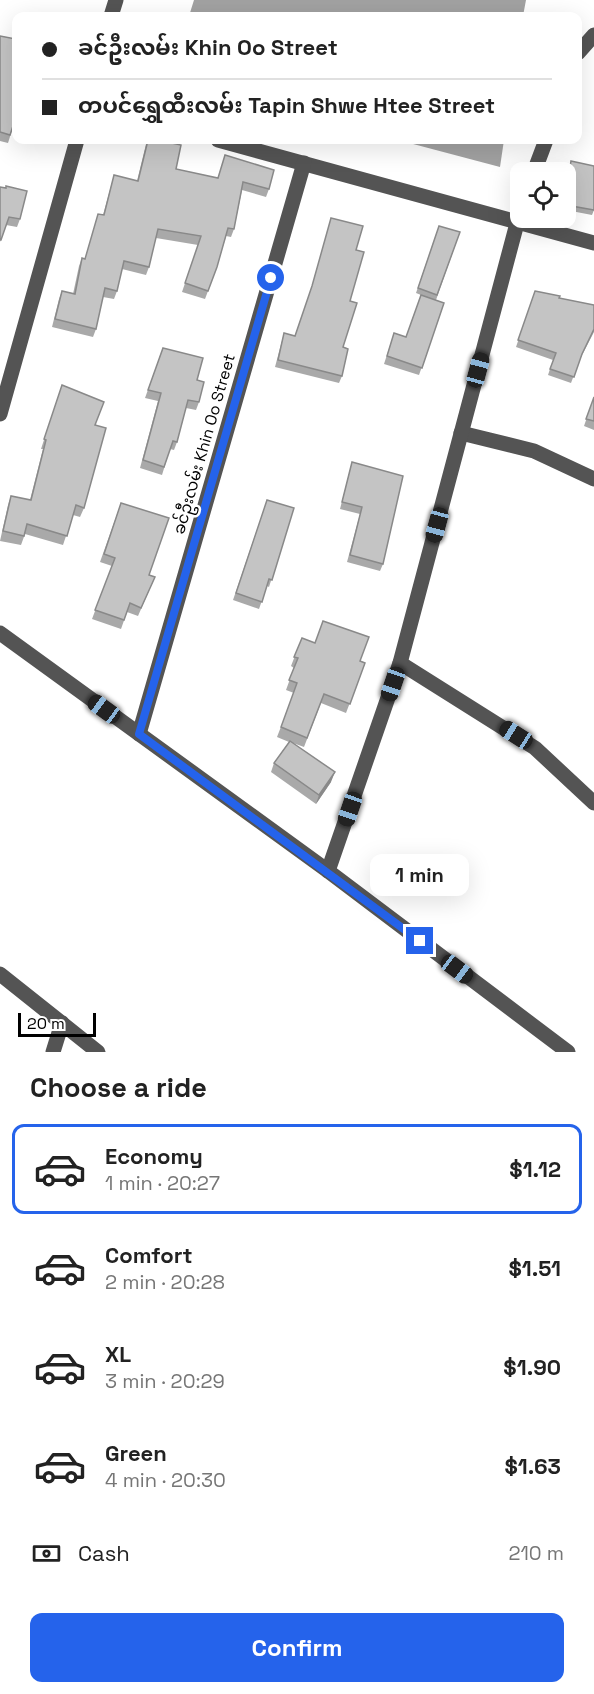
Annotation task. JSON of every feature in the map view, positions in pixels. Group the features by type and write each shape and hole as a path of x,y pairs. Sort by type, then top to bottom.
{"street":[{"path":"582,48 594,35"},
{"path":"0,414 76,144"},
{"path":"233,144 510,215"},
{"path":"538,162 544,144"},
{"name":"ခင်ဦးလမ်း Khin Oo Street","path":"139,734 303,163"},
{"path":"328,872 400,663 516,228"},
{"path":"551,228 594,243"},
{"path":"461,433 534,451 594,479"},
{"path":"0,633 328,872 568,1052"},
{"path":"400,663 535,748 594,803"},
{"path":"0,974 98,1052"},
{"path":"53,1052 62,1023"}],"shaded area":[{"path":"194,0 526,0 524,12 190,12"},
{"path":"413,144 503,144 500,167"}],"building":[{"path":"0,36 12,38 12,129 10,135 0,132"},
{"path":"147,144 181,145 176,169 218,178 225,155 274,170 269,189 243,182 234,229 228,228 208,291 185,283 201,236 158,229 149,267 124,261 117,291 105,288 96,329 55,319 62,291 75,294 82,258 85,259 98,214 104,215 114,175 138,181"},
{"path":"576,162 594,166 594,210 576,207"},
{"path":"6,186 27,191 20,219 9,217 0,240 0,187 6,188"},
{"path":"331,218 363,226 356,250 364,252 350,301 357,303 343,347 348,349 342,376 278,360 284,333 295,336"},
{"path":"439,226 460,232 437,295 418,288"},
{"path":"535,291 594,305 594,329 574,377 550,369 556,353 518,340"},
{"path":"421,295 444,303 422,368 387,356 394,333 406,337"},
{"path":"163,348 203,358 197,380 204,382 199,402 188,400 177,442 173,441 164,467 143,460 161,393 148,390"},
{"path":"62,385 104,402 95,425 106,428 84,508 76,505 67,536 27,524 24,536 3,531 11,496 31,500 46,440 44,439"},
{"path":"594,397 594,421 586,419"},
{"path":"352,462 403,476 383,564 350,555 362,507 342,502"},
{"path":"267,500 294,508 272,580 269,579 262,602 236,593"},
{"path":"121,503 169,518 149,575 155,577 141,608 130,603 124,620 95,610 115,558 104,554"},
{"path":"323,621 369,637 360,661 365,663 350,704 324,694 307,738 281,727 297,683 289,680 298,658 294,657 302,638 315,643"},
{"path":"290,741 335,772 319,795 274,763"}],"route":[{"path":"271,278 139,734 420,941"}]}
